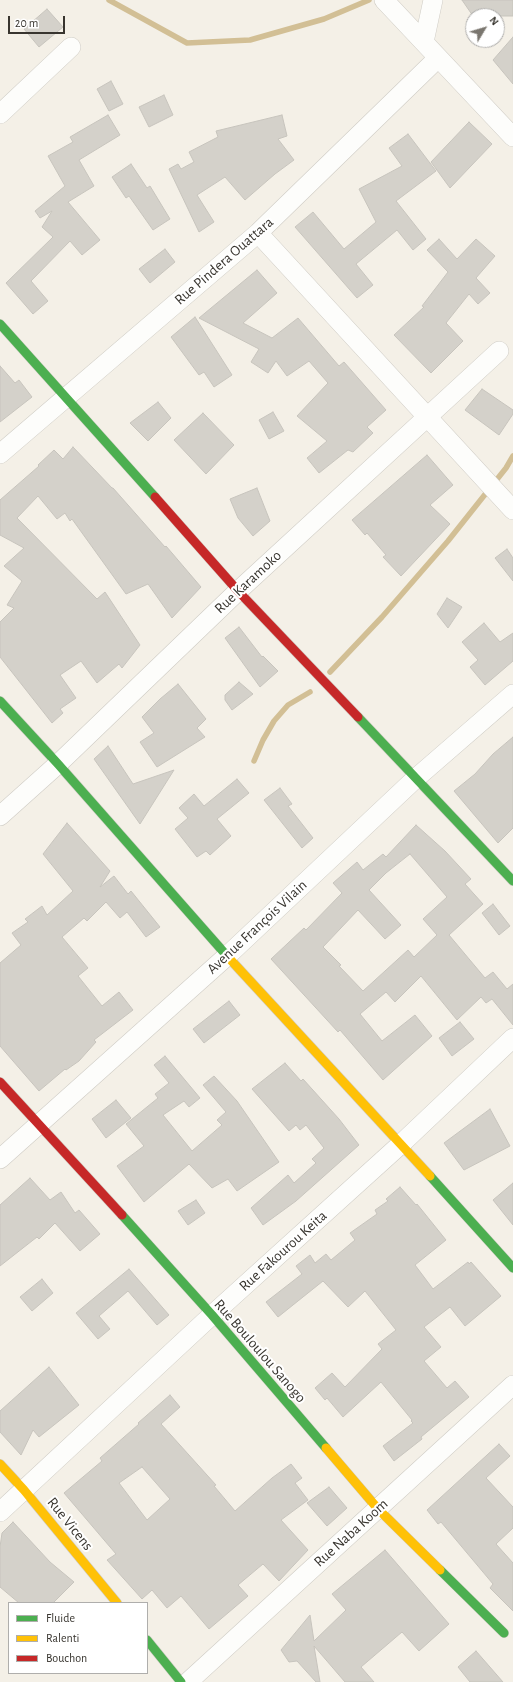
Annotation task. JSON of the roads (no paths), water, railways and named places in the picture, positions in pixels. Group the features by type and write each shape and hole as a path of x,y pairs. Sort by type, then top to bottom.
{"street":[{"path":"384,0 513,137"},
{"path":"424,42 433,0"},
{"path":"0,114 71,47"},
{"name":"Rue Pindera Ouattara","path":"0,454 258,233 438,58"},
{"path":"258,233 513,510"},
{"path":"0,324 66,396 238,591 513,881"},
{"name":"Rue Karamoko","path":"0,816 58,764 238,591 499,351"},
{"name":"Avenue François Vilain","path":"0,1159 227,956 416,779 513,694"},
{"path":"0,701 58,764 227,956 401,1144 513,1268"},
{"name":"Rue Fakourou Keita","path":"0,1512 401,1144 513,1038"},
{"name":"Rue Bouloulou Sanogo","path":"0,1082 39,1123 212,1316 378,1508 504,1633"},
{"name":"Rue Naba Koom","path":"188,1682 513,1385"},
{"name":"Rue Vicens","path":"0,1464 24,1490 116,1602"},
{"path":"148,1641 182,1682"}],"waterway":[{"path":"109,0 187,43 250,40 324,19 369,0"},
{"path":"330,672 382,617 448,541 506,468 513,456"},
{"path":"254,761 263,740 274,721 288,705 310,692"}]}
